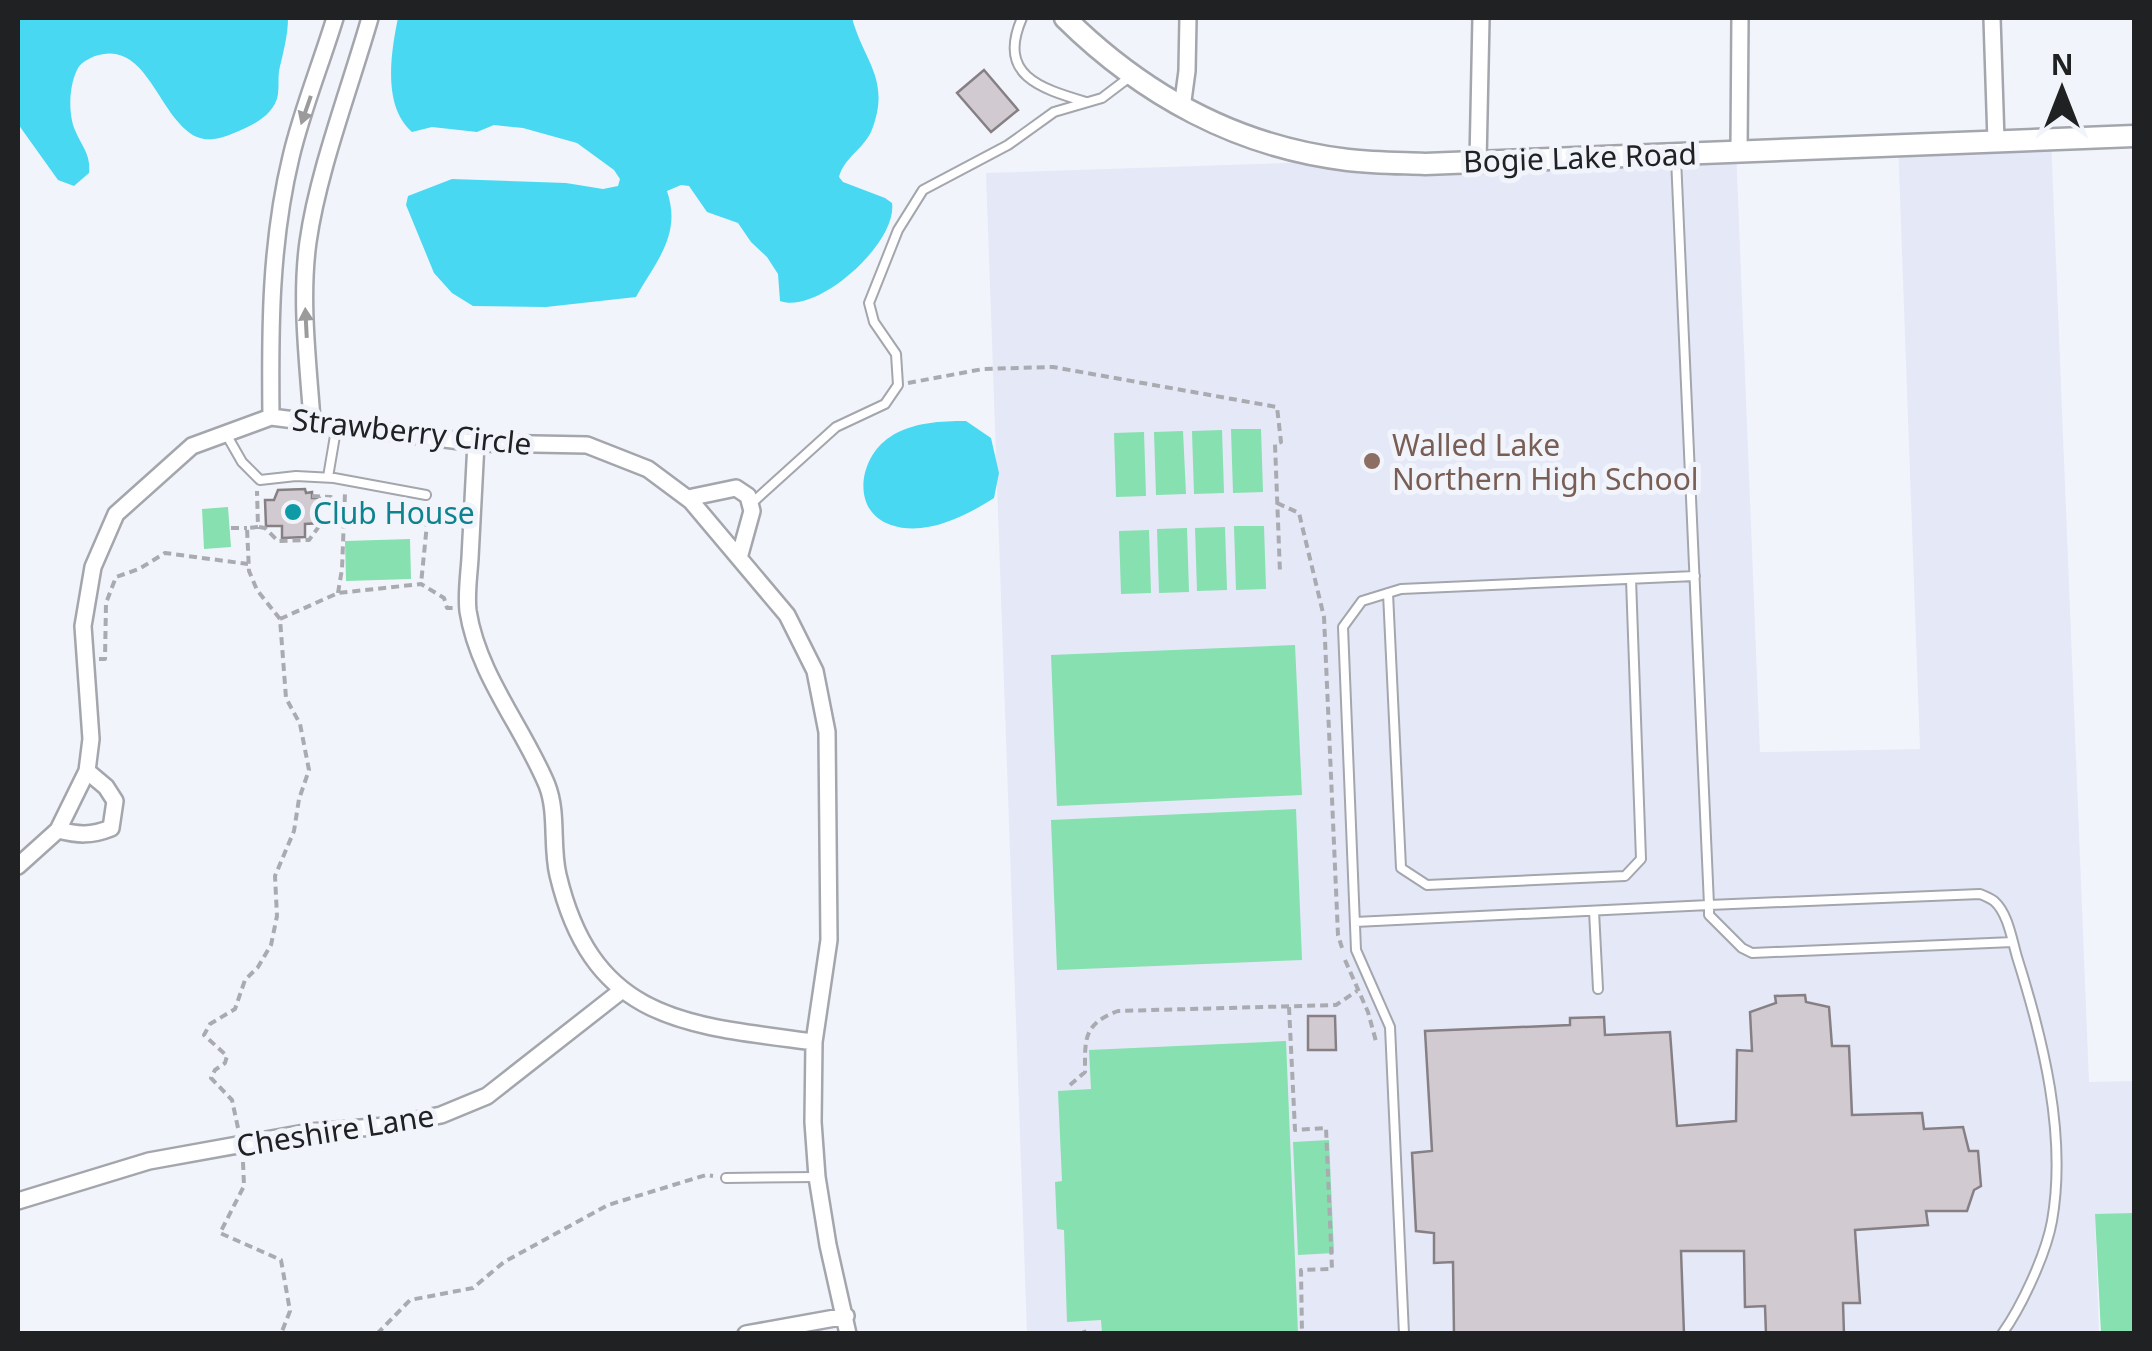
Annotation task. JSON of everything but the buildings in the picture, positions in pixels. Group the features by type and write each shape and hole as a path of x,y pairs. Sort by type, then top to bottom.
{"main road":[{"name":"Bogie Lake Road","path":"1065,18 1104,56 1182,108 1264,142 1346,160 1425,164 2134,136"}],"street":[{"path":"271,417 270,284 282,196 335,18"},
{"path":"312,420 305,288 308,244 316,203 370,18"},
{"path":"1182,108 1188,71 1188,18"},
{"path":"1478,162 1481,18"},
{"path":"1739,151 1740,18"},
{"path":"1992,18 1996,141"},
{"path":"282,196 316,203"},
{"name":"Strawberry Circle","path":"18,866 58,830 87,771 91,739 83,626 92,567 116,514 192,446 271,417 476,443 587,445 648,469 688,498 787,615 815,671 826,732 829,940 814,1042 813,1122 828,1244 847,1325"},
{"path":"476,443 468,607 484,662 548,787 557,871 590,955 621,991 646,1007 680,1020 814,1042"},
{"path":"688,498 742,490 752,503 739,558"},
{"path":"58,830 80,836 111,828 115,801 87,771"},
{"name":"Cheshire Lane","path":"18,1201 150,1161 310,1132 386,1126 441,1115 487,1096 621,991"},
{"path":"746,1334 847,1325"}],"lane":[{"path":"1022,18 1012,40 1016,65 1032,82 1088,102"},
{"path":"752,503 836,427 885,404 898,385 896,354 874,322 869,303 898,230 924,190 1008,144 1054,112 1102,98 1131,76"},
{"path":"1676,154 1709,915 1752,953 2013,942"},
{"path":"328,477 337,424"},
{"path":"226,434 242,462 260,480 328,477 426,495"},
{"path":"1404,1334 1390,1028 1356,950 1343,627 1362,601 1401,589 1696,576"},
{"path":"1388,592 1401,868 1427,885 1625,876 1641,858 1631,579"},
{"path":"1355,922 1980,894 1994,901 2004,916 2031,999 2047,1073 2056,1184 2051,1226 2030,1282 2002,1334"},
{"path":"1594,911 1598,988"},
{"path":"726,1178 817,1177"}],"path":[{"path":"898,385 983,369 1053,367 1277,407 1281,442 1275,444 1280,573"},
{"path":"258,527 260,480"},
{"path":"312,496 331,497 342,509 427,524 422,584"},
{"path":"338,592 342,509"},
{"path":"231,528 265,528 278,541 309,540 320,525 341,525"},
{"path":"247,528 248,564 257,590 280,619 286,698 300,724 309,770 294,832 275,876 277,916 271,945 245,980 234,1008 210,1024 204,1036 227,1056 226,1064 215,1070 211,1078 232,1100 244,1186 220,1233 280,1260 290,1311 281,1334"},
{"path":"85,659 105,659 106,603 116,578 166,553 248,564"},
{"path":"280,619 338,592 422,584 444,598 447,608 468,607"},
{"path":"1070,1085 1085,1072 1084,1050 1091,1027 1100,1018 1118,1011 1336,1005 1357,991"},
{"path":"1289,1006 1295,1130 1326,1128 1332,1269 1301,1270 1302,1334"},
{"path":"377,1334 410,1300 474,1288 504,1262 608,1205 706,1174 720,1181 726,1178"}],"shaded area":[{"name":"Walled Lake Northern High School","path":"2051,137 2089,1082 2134,1081 2134,1213 2095,1215 2099,1333 1027,1333 986,173 1736,148 1760,752 1920,749 1898,142"}],"green space":[{"path":"1231,429 1261,429 1263,492 1233,493"},
{"path":"1222,430 1224,493 1194,494 1192,431"},
{"path":"1183,431 1186,494 1156,495 1154,432"},
{"path":"1144,432 1146,496 1116,497 1114,433"},
{"path":"228,507 231,547 204,549 202,509"},
{"path":"1234,526 1264,526 1266,589 1236,590"},
{"path":"1225,527 1227,590 1197,591 1195,528"},
{"path":"1187,528 1189,592 1159,593 1157,529"},
{"path":"1149,530 1151,593 1121,594 1119,531"},
{"path":"410,539 411,579 346,581 345,541"},
{"path":"1295,645 1302,795 1057,806 1051,655"},
{"path":"1296,809 1302,960 1057,970 1051,820"},
{"path":"1286,1041 1298,1333 1102,1333 1101,1320 1067,1322 1064,1230 1057,1229 1055,1182 1062,1181 1058,1091 1091,1089 1089,1050"},
{"path":"1329,1140 1334,1253 1298,1255 1293,1142"},
{"path":"2134,1213 2134,1333 2101,1333 2095,1214"}],"water":[{"path":"18,18 288,18 276,101 268,114 248,127 220,138 197,137 184,128 140,69 128,59 113,54 95,56 78,68 71,92 73,123 89,166 89,173 74,186 58,180 18,124"},
{"path":"398,18 852,18 874,72 879,98 871,132 839,177 892,203 890,219 869,255 833,287 796,302 780,301 778,274 738,223 707,212 689,186 681,185 667,191 671,207 669,234 636,297 546,307 473,306 452,293 434,273 406,205 408,196 452,179 566,183 603,189 618,186 620,179 614,170 577,143 523,128 494,125 477,132 432,127 412,132 396,108 391,78"},
{"path":"966,421 991,438 999,473 994,498 958,518 931,526 904,528 878,518 864,496 864,483 871,457 879,446 917,425"}],"place":[{"name":"Walled Lake Northern High School","path":"1372,461"},
{"name":"Club House","path":"293,512"}]}
